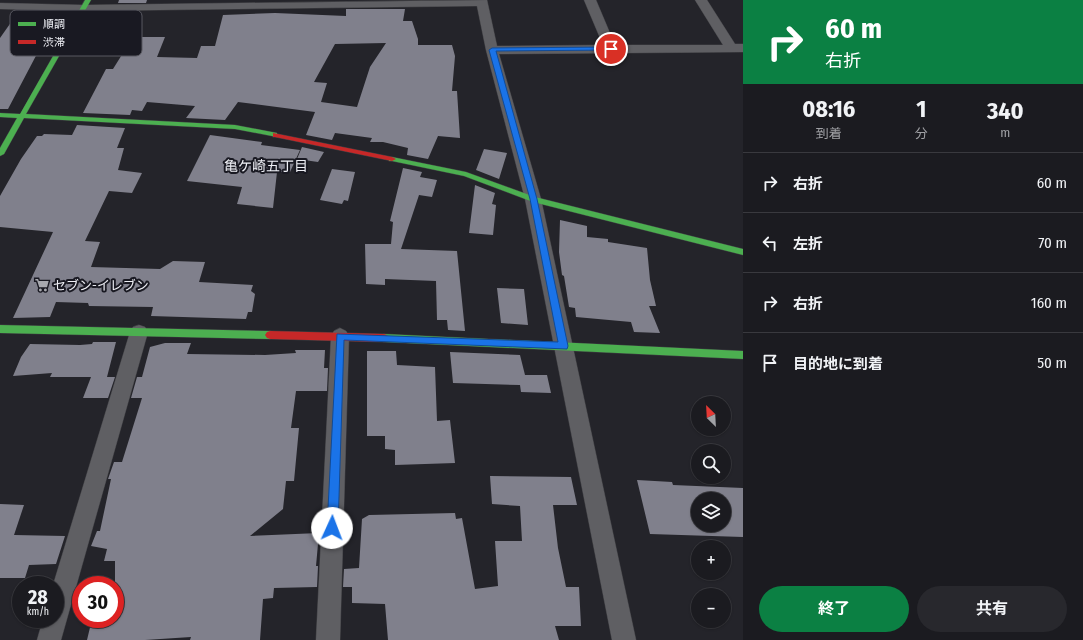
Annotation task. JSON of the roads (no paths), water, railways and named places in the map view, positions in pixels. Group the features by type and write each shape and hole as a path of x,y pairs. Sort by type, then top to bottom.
{"street":[{"path":"590,0 611,49"},
{"path":"700,0 737,48"},
{"path":"0,6 481,1 492,50 533,199 624,640"},
{"path":"492,50 737,48"},
{"path":"0,154 56,56"},
{"path":"0,115 235,127 466,174 533,199 743,252"},
{"path":"0,328 340,336 743,355"},
{"path":"49,640 139,332"},
{"path":"328,640 340,336"}],"place":[{"name":"セブン-イレブン","path":"42,285"}],"district":[{"name":"亀ケ崎五丁目","path":"266,166"}]}
